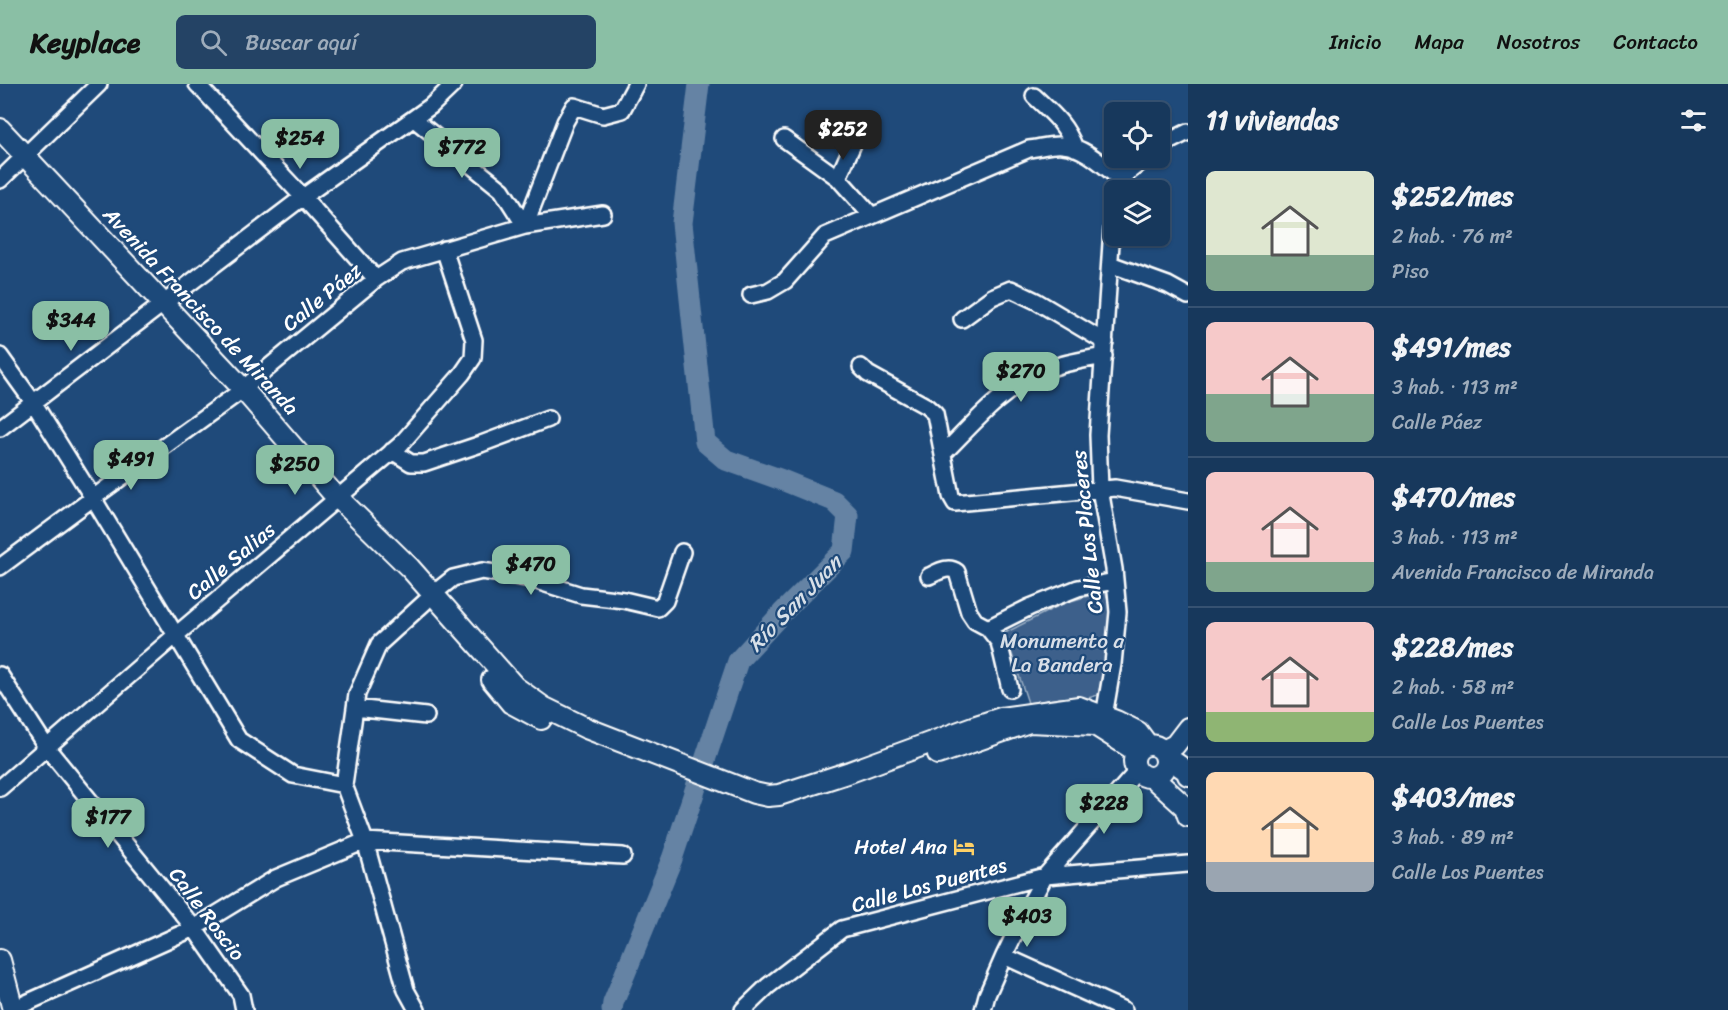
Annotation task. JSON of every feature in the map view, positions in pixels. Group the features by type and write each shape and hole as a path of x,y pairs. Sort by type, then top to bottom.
{"main road":[{"name":"Avenida Francisco de Miranda","path":"0,129 21,160 239,393 333,502 429,598 511,703 557,728 649,758 753,797 767,807 782,807 1029,722 1095,725 1150,758 1187,771 1188,775"},
{"name":"Avenida Francisco de Miranda","path":"0,147 21,160"},
{"name":"Avenida Francisco de Miranda","path":"753,797 779,795 1001,718 1079,708 1104,716 1138,732 1150,758 1185,807 1188,816"},
{"path":"1150,758 1175,745 1188,728"},
{"path":"0,960 13,1010"}],"street":[{"path":"0,180 99,84"},
{"path":"197,84 376,279"},
{"path":"525,226 565,122 574,106 603,115 622,110 636,84"},
{"path":"0,428 303,197 431,106 447,86"},
{"path":"1034,96 1068,130 1075,148"},
{"path":"414,119 502,190 525,226"},
{"path":"1170,141 1188,132"},
{"path":"784,139 838,178 872,216"},
{"path":"838,178 854,142"},
{"path":"751,295 768,291 785,281 825,236 1029,149 1063,145 1075,148 1089,155 1113,180"},
{"path":"1123,180 1136,168"},
{"name":"Calle Páez","path":"0,567 239,393 376,279 402,262 525,226 603,214"},
{"name":"Calle Los Placeres","path":"1104,716 1113,664 1118,612 1100,489 1098,435 1111,246"},
{"name":"Calle Salias","path":"0,788 176,634 400,445 462,374 472,358 474,340 444,249"},
{"path":"1110,264 1168,285 1188,296"},
{"path":"943,454 1007,392 1041,372 1104,349 1079,328 1036,301 1011,289 992,297 962,319"},
{"path":"0,356 33,402 93,498 239,740 292,776 344,785"},
{"path":"861,367 868,375 926,406 934,414 951,496 955,503 1115,488 1188,501"},
{"path":"392,451 411,463 424,463 548,419"},
{"path":"417,1010 406,990 365,841 344,785 357,694 379,644 453,578 482,571 527,578 581,595 624,600 657,608 665,601 682,552"},
{"path":"929,576 948,568 957,572 969,612 975,621 988,628 999,642 1010,689"},
{"path":"988,628 1030,607 1078,588 1115,581"},
{"name":"Calle Roscio","path":"0,675 47,748 194,928 241,994 244,1010"},
{"path":"355,708 426,716"},
{"path":"983,1010 1004,956 1045,876 1150,758"},
{"path":"13,1010 194,928 276,878 365,841 623,856"},
{"name":"Calle Los Puentes","path":"743,1010 768,986 842,929 1045,876 1188,864"},
{"path":"1004,956 1124,1010"},
{"path":"241,994 252,1010"}],"green space":[{"name":"Monumento a La Bandera","path":"1105,591 1111,611 1105,665 1098,695 1085,699 1060,698 1028,703 1005,633 1064,603"}],"waterway":[{"name":"Río San Juan","path":"612,1010 672,859 738,661 844,551 848,515 834,501 726,460 705,442 682,223 699,84"}],"place":[{"name":"Hotel Ana","path":"964,847"}]}
